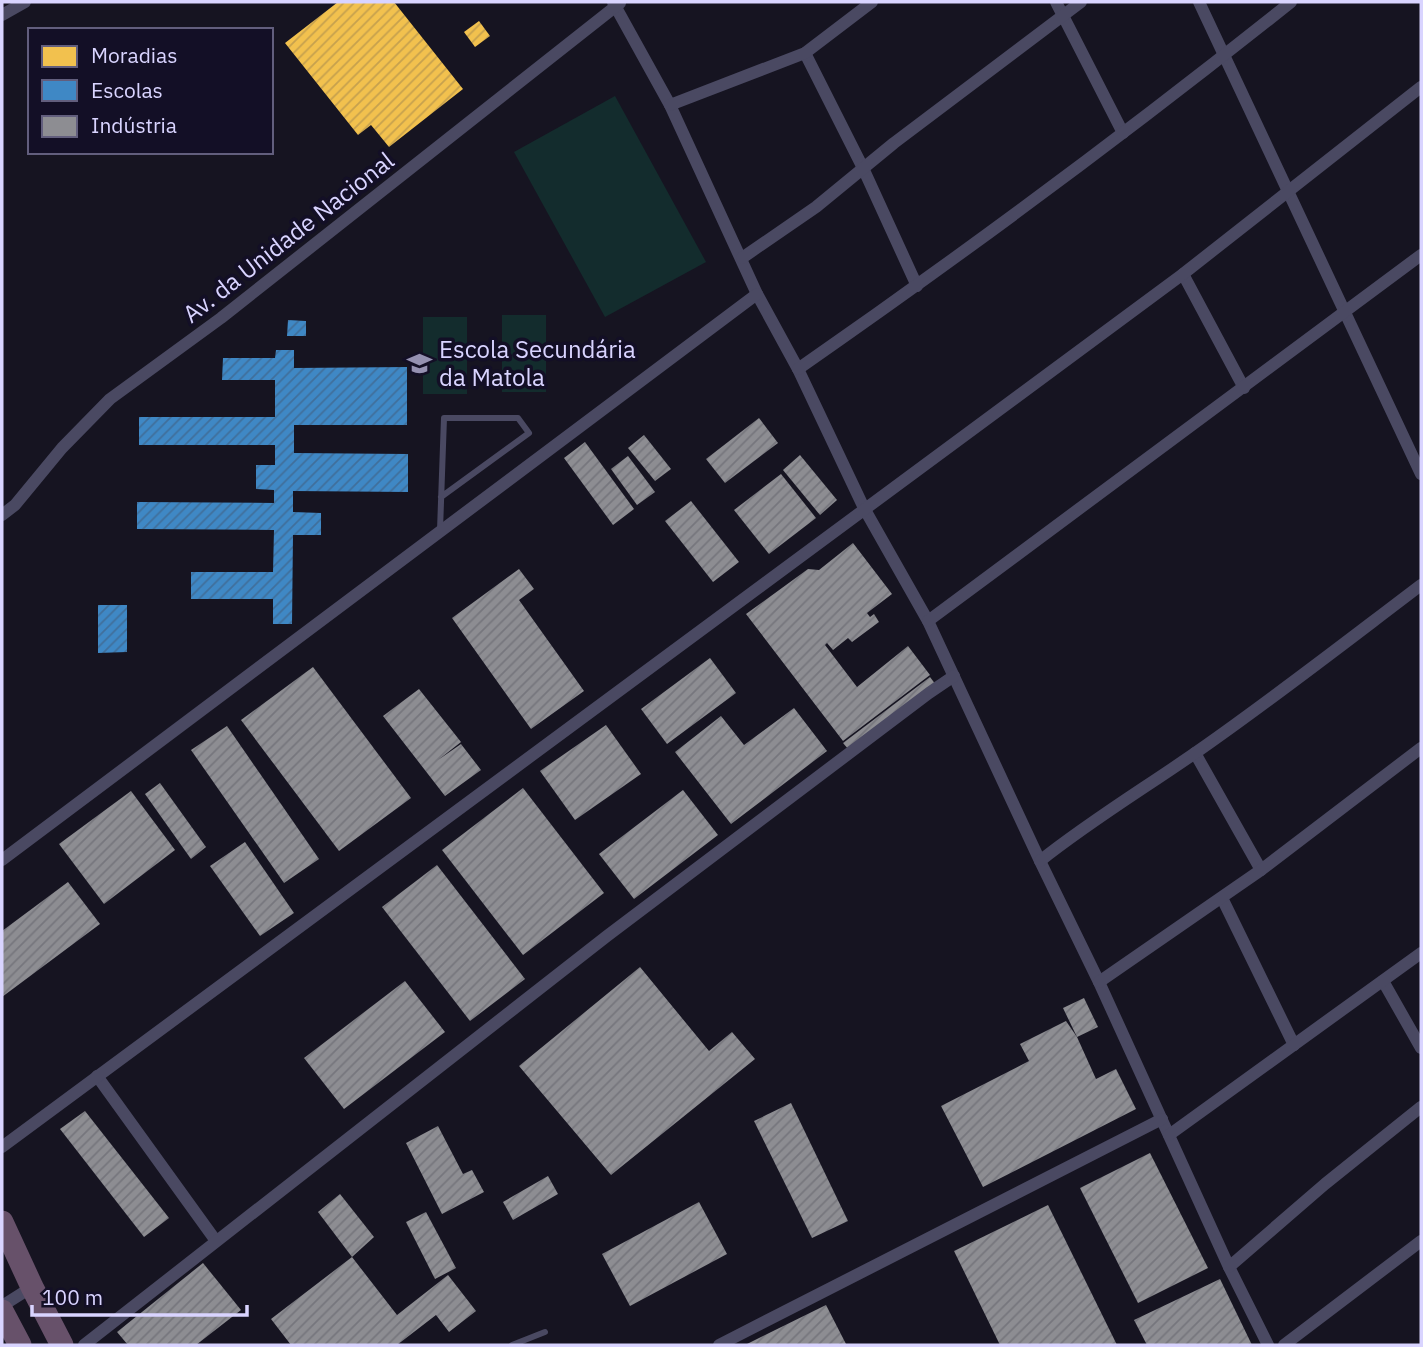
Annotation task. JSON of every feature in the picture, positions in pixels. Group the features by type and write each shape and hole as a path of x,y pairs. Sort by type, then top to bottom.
{"highway":[{"path":"2,1222 62,1345"},
{"path":"2,1311 20,1345"}],"street":[{"path":"2,15 25,2"},
{"path":"670,105 805,53 872,2"},
{"path":"1056,2 1123,133"},
{"path":"742,258 816,207 1081,2"},
{"path":"1199,2 1421,474"},
{"path":"798,369 917,286 1123,133 1291,2"},
{"path":"617,3 670,105 757,294 798,369 864,508 928,621 1099,982 1229,1267 1268,1345"},
{"name":"Av. da Unidade Nacional","path":"2,515 15,505 62,448 110,399 220,318 617,3"},
{"path":"805,53 863,168 917,286"},
{"path":"2,1147 1182,274 1421,88"},
{"path":"928,621 1421,255"},
{"path":"1182,274 1244,388"},
{"path":"2,860 757,294"},
{"path":"1040,861 1074,834 1279,693 1421,585"},
{"path":"84,1345 607,936 954,676"},
{"path":"1099,982 1261,870 1421,748"},
{"path":"1195,753 1261,870"},
{"path":"1222,898 1294,1045"},
{"path":"1169,1135 1421,953"},
{"path":"1383,981 1421,1048"},
{"path":"97,1076 216,1241"},
{"path":"1229,1267 1325,1184 1421,1107"},
{"path":"719,1345 1162,1119"},
{"path":"1284,1345 1421,1241"},
{"path":"2,1306 32,1287"}],"lane":[{"path":"439,532 444,418 518,418 528,433 441,497"},
{"path":"512,1345 545,1332"}],"green space":[{"path":"615,96 706,262 605,317 514,152"},
{"path":"502,315 546,315 546,392 502,392"},
{"path":"423,317 467,317 467,394 423,394"}],"building: Moradias":[{"path":"338,2 394,2 463,89 389,147 371,125 358,135 285,43"},
{"path":"479,21 490,36 475,47 464,32"}],"building: Escolas":[{"path":"288,320 306,321 306,336 287,336"},
{"path":"276,350 294,350 294,368 407,367 407,425 294,425 294,453 408,454 408,492 293,491 293,512 321,513 321,535 293,535 292,624 273,624 273,599 191,599 191,572 273,572 274,530 137,529 137,502 274,503 274,490 256,489 256,465 275,465 275,445 139,445 139,417 275,417 275,380 222,380 223,358 275,358"},
{"path":"98,605 127,605 127,652 98,653"}],"building: Indústria":[{"path":"759,418 778,443 725,483 706,459"},
{"path":"644,435 671,469 655,481 628,448"},
{"path":"585,442 634,509 613,525 564,458"},
{"path":"800,455 837,500 820,515 783,470"},
{"path":"628,456 655,492 637,505 611,469"},
{"path":"781,474 816,518 769,554 734,510"},
{"path":"691,501 739,562 713,582 665,521"},
{"path":"853,543 892,594 867,613 870,617 874,614 879,622 852,642 848,638 833,650 827,643 825,645 857,687 908,646 930,675 843,741 746,614 808,569 819,570"},
{"path":"519,569 534,589 519,600 584,691 531,729 452,618"},
{"path":"710,658 736,693 667,744 641,709"},
{"path":"313,667 411,798 339,851 241,720"},
{"path":"930,677 936,685 849,750 843,743"},
{"path":"419,689 461,742 438,760 461,744 481,770 445,796 383,716"},
{"path":"794,708 827,751 731,824 675,752 721,716 744,745"},
{"path":"606,725 641,774 575,820 540,771"},
{"path":"227,726 319,859 284,883 191,750"},
{"path":"160,783 206,847 191,859 145,794"},
{"path":"523,788 604,893 523,955 442,850"},
{"path":"683,790 718,835 634,899 599,854"},
{"path":"131,791 175,850 104,904 59,844"},
{"path":"245,842 294,913 260,936 210,866"},
{"path":"437,865 525,979 470,1021 382,907"},
{"path":"68,882 100,924 2,997 2,931"},
{"path":"640,967 709,1051 732,1032 755,1059 611,1175 519,1066"},
{"path":"405,981 445,1032 344,1109 304,1058"},
{"path":"1084,998 1098,1027 1077,1037 1063,1008"},
{"path":"1066,1021 1077,1037 1096,1079 1116,1069 1136,1109 983,1187 941,1106 1029,1061 1020,1044"},
{"path":"791,1103 848,1221 812,1238 754,1121"},
{"path":"85,1111 169,1218 144,1237 60,1129"},
{"path":"438,1126 463,1174 472,1170 484,1192 442,1214 406,1143"},
{"path":"1150,1153 1208,1268 1138,1303 1080,1188"},
{"path":"548,1176 558,1194 513,1220 503,1202"},
{"path":"340,1194 374,1237 352,1257 318,1212"},
{"path":"699,1202 727,1254 630,1306 602,1254"},
{"path":"1048,1205 1117,1345 1000,1345 954,1251"},
{"path":"426,1212 456,1268 435,1279 406,1222"},
{"path":"352,1257 397,1315 448,1275 476,1311 449,1332 436,1315 397,1345 291,1345 271,1319"},
{"path":"203,1263 241,1310 196,1345 128,1345 117,1332"},
{"path":"1220,1279 1252,1345 1147,1345 1134,1320"},
{"path":"826,1305 846,1344 844,1345 745,1345"}],"place":[{"name":"Escola Secundária da Matola","path":"419,363"}]}
